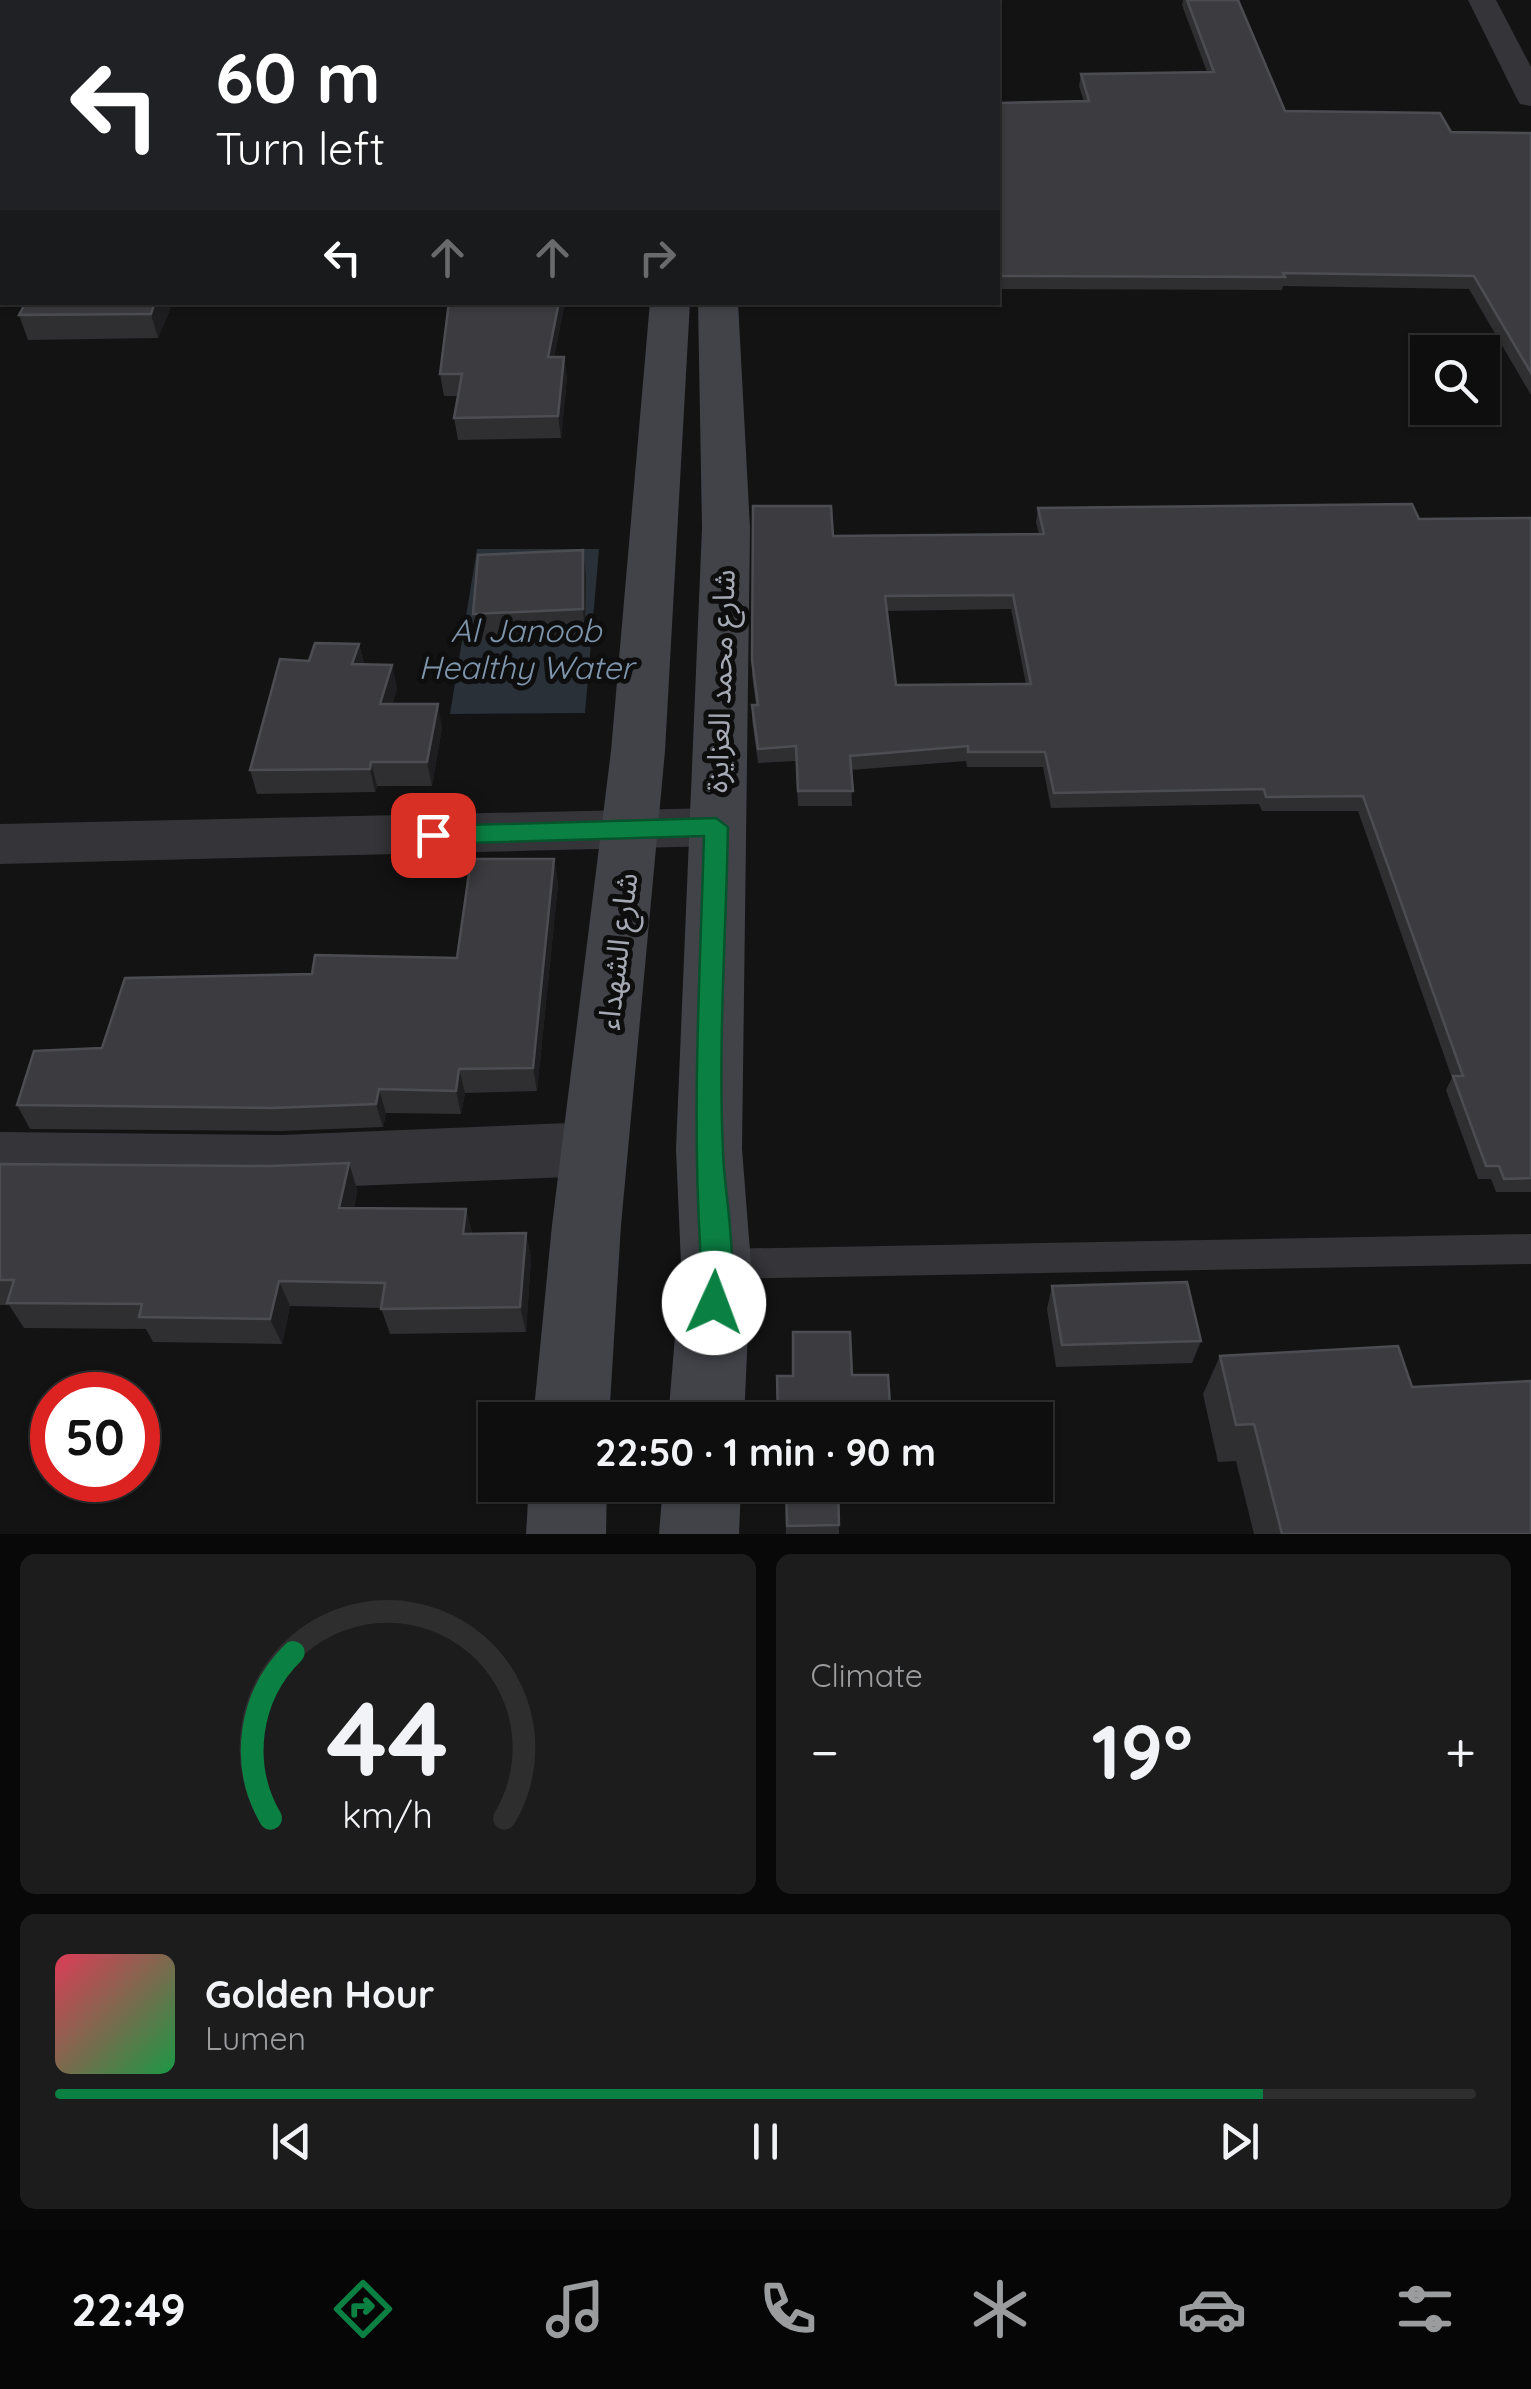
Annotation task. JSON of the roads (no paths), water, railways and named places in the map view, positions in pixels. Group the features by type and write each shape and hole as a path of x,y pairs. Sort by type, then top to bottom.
{"main road":[{"name":"شارع الشهداء","path":"573,1402 593,1149 630,832 651,596 670,305"},
{"name":"شارع محمد العزايزة","path":"707,1402 716,1264 708,1149 726,528 718,305"},
{"path":"566,1534 567,1502"},
{"path":"699,1534 701,1502"}],"street":[{"path":"1482,0 1531,97"},
{"path":"0,844 716,827"},
{"path":"0,1159 280,1162 593,1149"}],"lane":[{"path":"716,1264 1531,1250"}],"water":[{"name":"Al Janoob Healthy Water","path":"477,549 599,549 585,713 450,714"}]}
